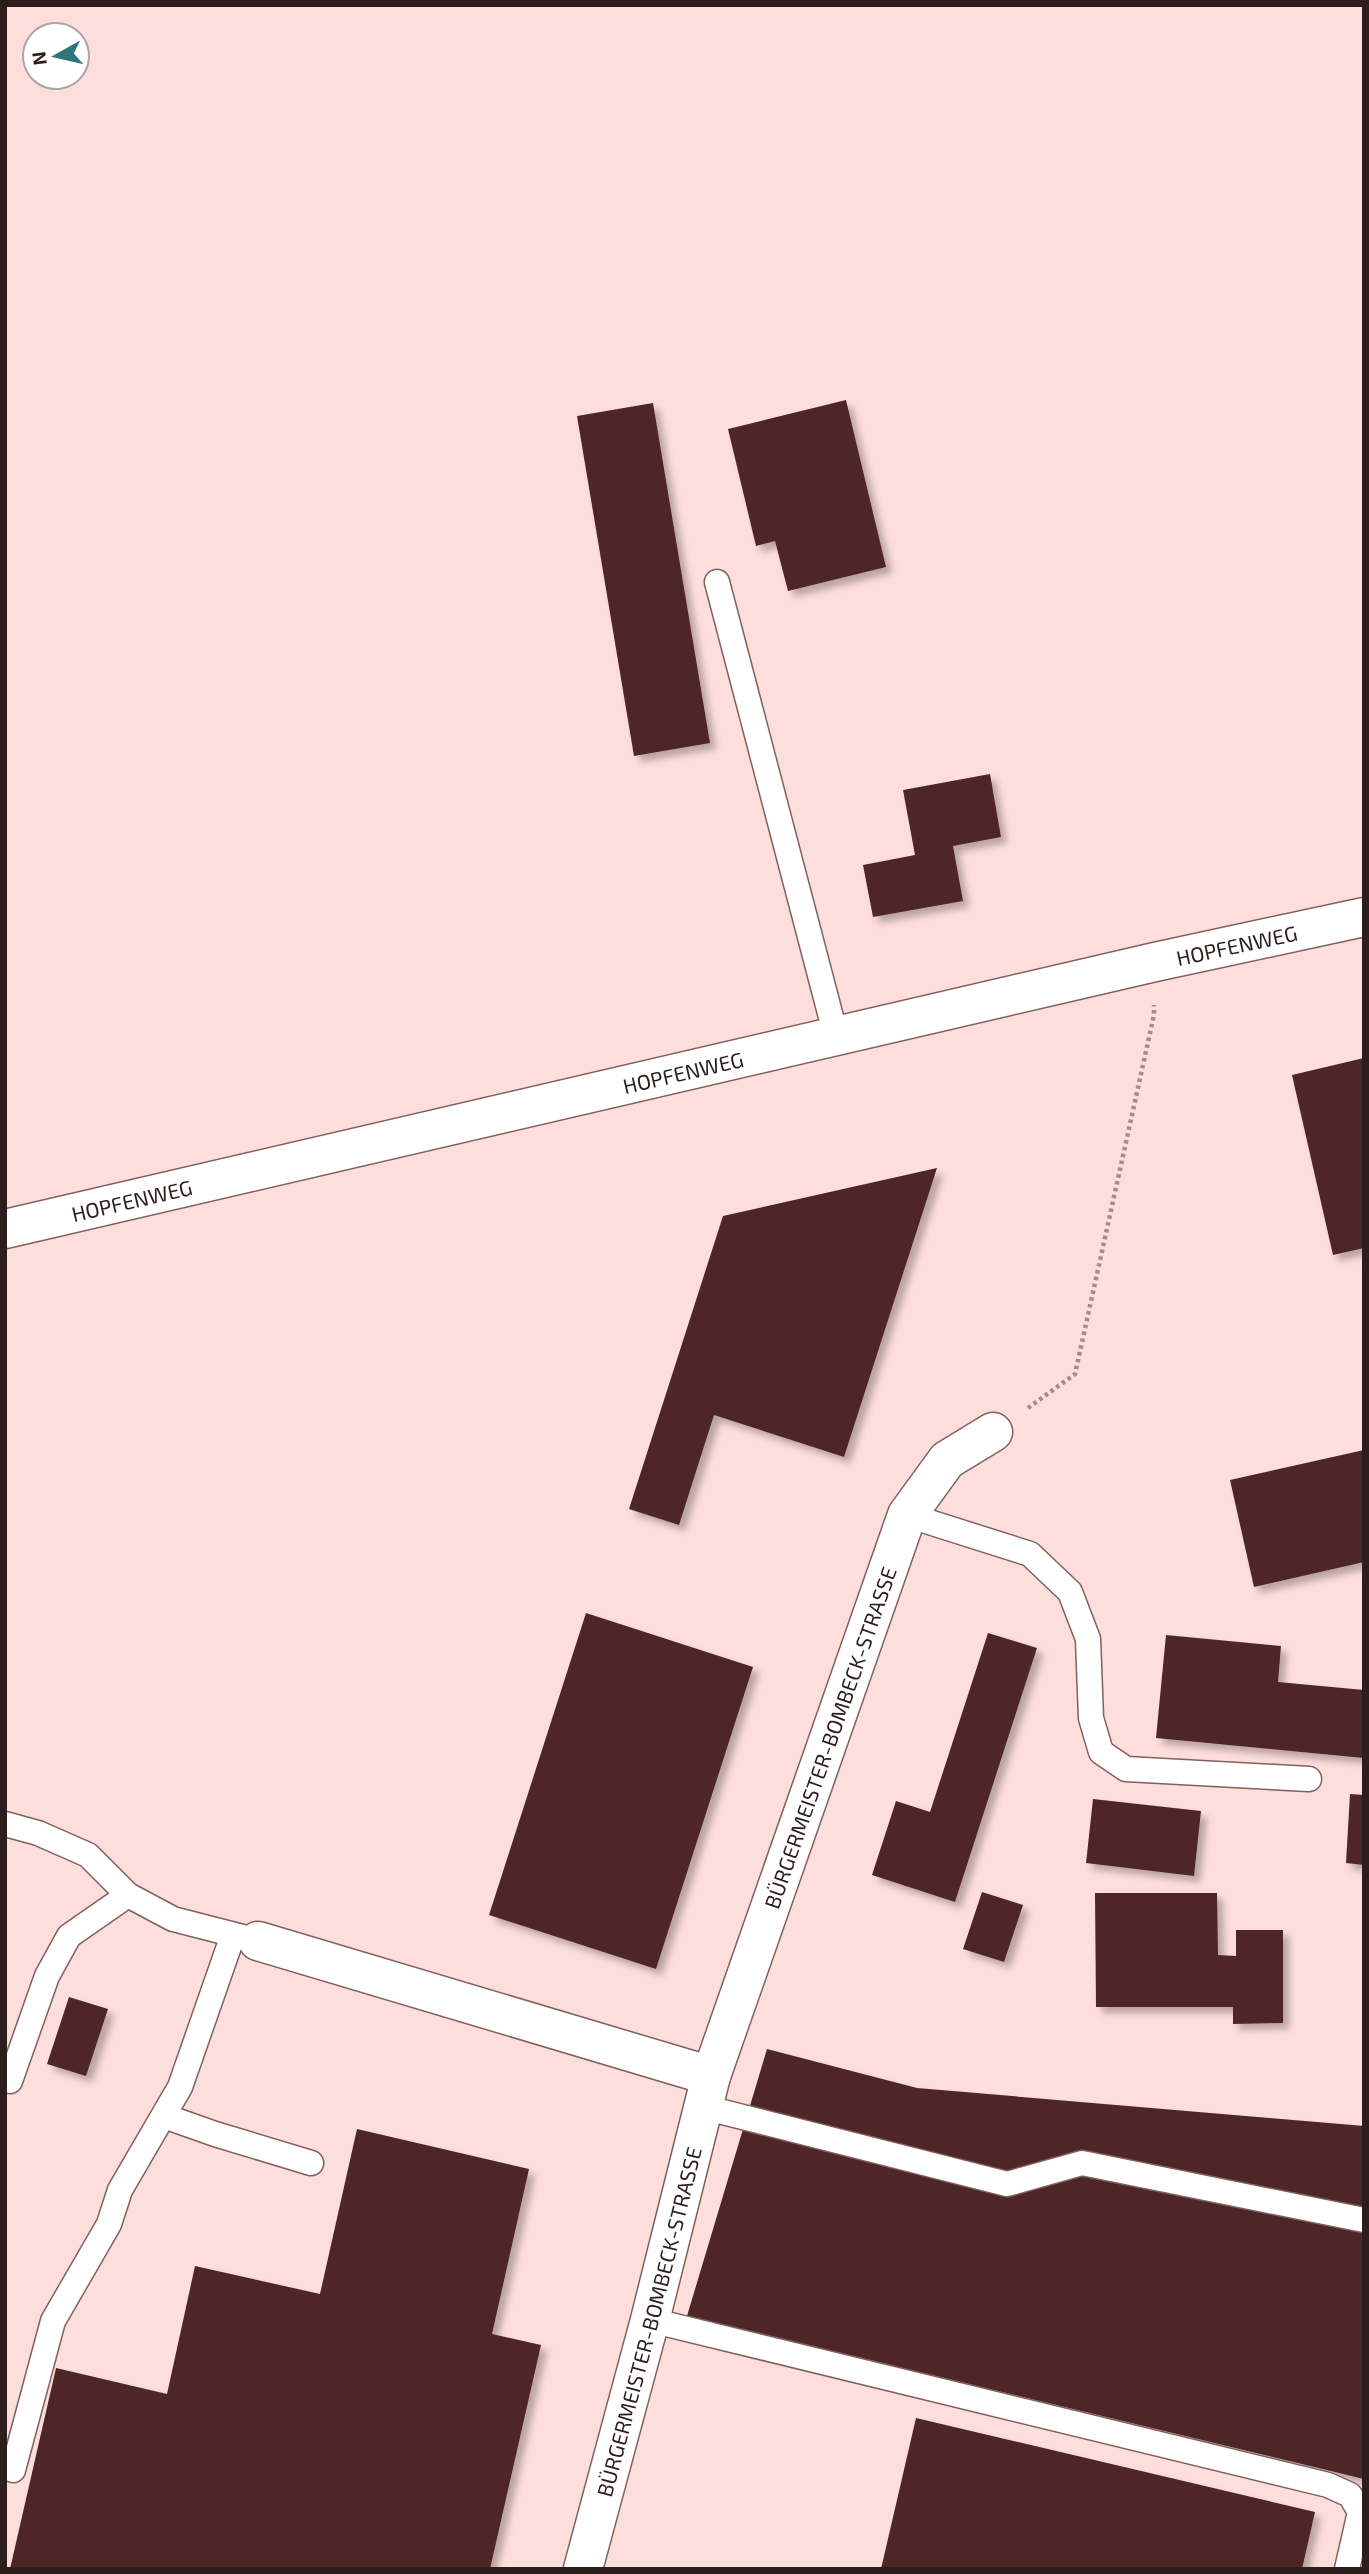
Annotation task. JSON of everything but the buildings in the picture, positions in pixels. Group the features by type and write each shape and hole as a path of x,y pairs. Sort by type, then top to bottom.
{"street":[{"name":"HOPFENWEG","path":"5,1229 1155,962 1364,917"},
{"name":"BÜRGERMEISTER-BOMBECK-STRASSE","path":"583,2569 650,2320 707,2091 907,1515 947,1460 993,1432"},
{"path":"246,1938 707,2091"}],"lane":[{"path":"717,582 836,1036"},
{"path":"907,1515 1030,1554 1070,1592 1088,1639 1091,1718 1101,1752 1126,1769 1310,1779"},
{"path":"5,1824 38,1833 88,1854 128,1895 173,1919 246,1938 180,2087 120,2190 108,2224 52,2321 13,2470"},
{"path":"10,2081 47,1976 69,1936 128,1895"},
{"path":"707,2091 1007,2184 1082,2163 1364,2220"},
{"path":"164,2116 311,2163"},
{"path":"650,2320 1328,2485 1350,2495 1360,2512 1347,2569"}],"path":[{"path":"993,1432 1076,1374 1154,1015 1155,962"}]}
